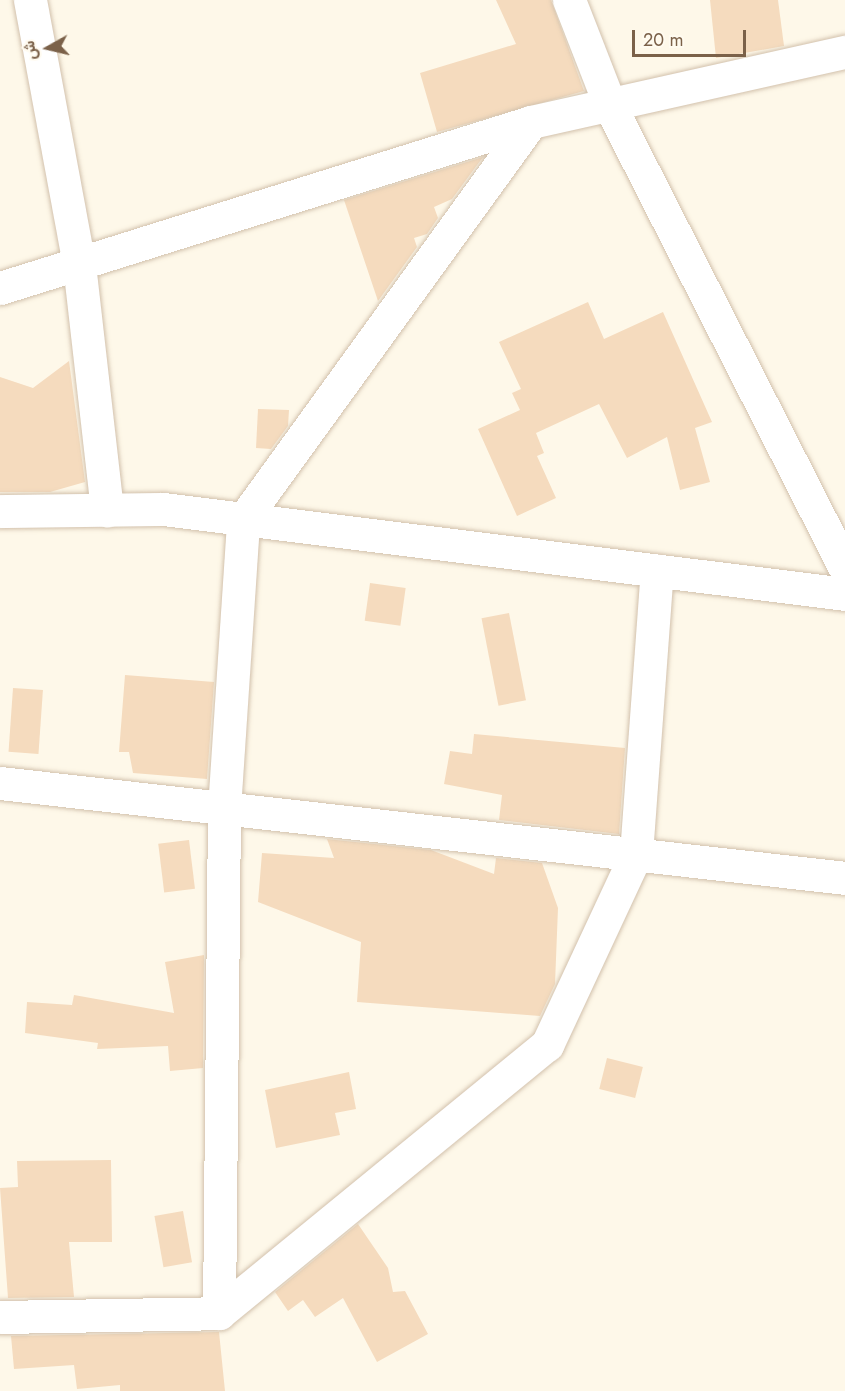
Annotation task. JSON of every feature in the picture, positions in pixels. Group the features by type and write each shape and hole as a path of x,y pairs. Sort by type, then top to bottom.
{"street":[{"path":"30,0 79,264 107,510"},
{"path":"569,0 611,108 845,568"},
{"path":"0,288 531,122 611,108 845,52"},
{"path":"219,1313 224,809 243,520 531,122"},
{"path":"0,511 163,510 845,594"},
{"path":"0,1317 219,1313 548,1045 636,854 657,571"},
{"path":"0,783 845,878"}],"building":[{"path":"496,0 551,0 584,91 437,132 420,73 516,44"},
{"path":"710,0 778,0 784,46 716,58"},
{"path":"483,157 452,199 434,207 438,218 427,234 414,238 417,247 378,301 344,200"},
{"path":"588,302 604,339 663,312 712,422 695,428 710,482 680,490 667,437 627,458 599,404 536,433 544,453 537,456 556,498 517,516 478,429 520,410 512,393 521,389 499,342"},
{"path":"69,361 85,482 50,492 0,492 0,377 33,388"},
{"path":"258,409 289,410 288,426 271,449 256,448"},
{"path":"370,583 406,588 400,626 365,621"},
{"path":"509,613 526,700 498,706 482,618"},
{"path":"125,675 214,682 207,779 133,773 129,752 119,752"},
{"path":"13,688 43,690 38,754 9,752"},
{"path":"474,734 625,748 619,834 499,820 502,795 444,784 450,751 472,754"},
{"path":"327,839 431,850 494,874 496,858 542,863 558,908 555,984 540,1016 357,1002 361,942 258,902 262,853 334,858"},
{"path":"189,840 195,889 164,892 158,844"},
{"path":"204,955 203,1068 170,1071 168,1046 97,1049 98,1043 25,1033 27,1002 72,1005 74,995 174,1013 165,962"},
{"path":"607,1058 643,1067 635,1098 599,1089"},
{"path":"349,1072 356,1109 335,1113 340,1135 276,1148 265,1090"},
{"path":"111,1160 112,1242 69,1242 74,1297 8,1298 0,1188 18,1187 17,1161"},
{"path":"183,1211 192,1262 163,1267 154,1216"},
{"path":"358,1224 388,1268 393,1292 405,1291 428,1334 377,1362 343,1298 315,1317 303,1300 288,1311 275,1292"},
{"path":"219,1332 225,1391 120,1391 120,1385 77,1389 74,1365 14,1369 11,1336"}]}
